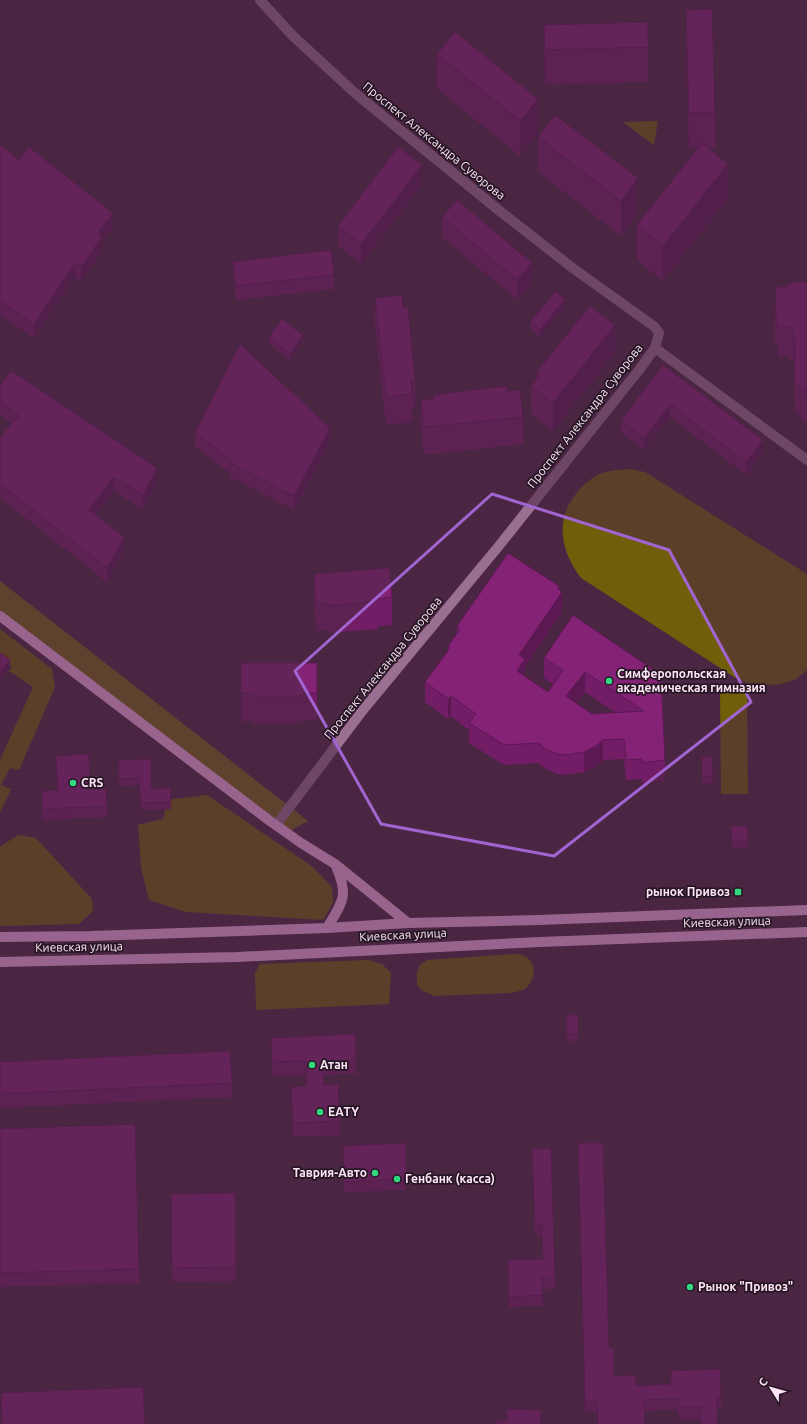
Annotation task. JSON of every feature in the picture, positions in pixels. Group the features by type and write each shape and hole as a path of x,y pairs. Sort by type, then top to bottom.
{"main road":[{"path":"0,616 276,825 301,843 335,864 408,923"},
{"path":"327,928 338,910 344,894 343,882 335,864"},
{"name":"Киевская улица","path":"0,937 91,936 327,928 408,923 538,920 807,910"},
{"name":"Киевская улица","path":"0,962 238,956 540,942 807,932"}],"street":[{"name":"Проспект Александра Суворова","path":"260,0 293,36 356,94 501,212 574,269 655,327 659,333 656,348 498,547 363,710 276,825"},
{"path":"656,348 807,460"}],"highlighted area":[{"path":"492,494 669,550 751,702 554,856 381,824 295,671"}],"shaded area":[{"path":"658,121 654,145 623,122"},
{"path":"628,469 645,472 807,574 807,670 796,679 781,684 749,684 734,677 581,578 568,556 565,545 563,523 566,512 571,501 579,490 593,478 601,473 613,470"},
{"path":"0,581 308,821 290,831 0,611"},
{"path":"0,629 52,669 55,687 19,770 10,768 1,785 11,789 0,812 0,760 33,687 9,671 12,667 0,658"},
{"path":"720,690 747,690 748,794 721,794"},
{"path":"207,795 313,867 332,887 333,903 323,920 186,912 149,900 141,867 138,825 163,819 168,800"},
{"path":"18,835 36,838 92,899 93,911 79,924 0,926 0,847"},
{"path":"513,954 521,955 527,958 533,966 534,971 531,982 523,990 511,993 434,996 421,990 417,985 417,972 420,965 427,960"},
{"path":"368,960 382,964 391,973 389,1004 256,1010 255,973 260,964"}],"building":[{"path":"712,9 715,112 689,113 686,10"},
{"path":"648,22 648,47 545,50 544,25"},
{"path":"455,32 538,99 520,121 437,54"},
{"path":"555,115 638,178 621,201 538,137"},
{"path":"702,143 728,164 663,246 637,225"},
{"path":"0,145 19,160 29,147 113,213 98,232 102,237 81,267 75,263 34,324 0,301"},
{"path":"398,147 422,165 361,244 338,226"},
{"path":"457,200 532,263 517,280 442,217"},
{"path":"331,250 334,275 236,286 233,262"},
{"path":"792,282 807,283 807,393 795,383 794,330 789,330 789,327 778,327 777,314 775,314 776,287 787,287 787,284 792,284"},
{"path":"556,291 565,299 540,330 530,322"},
{"path":"402,295 403,307 408,307 415,380 411,380 412,394 386,397 375,298"},
{"path":"590,306 615,325 553,403 531,386 540,376 536,373"},
{"path":"282,319 303,335 290,353 269,337"},
{"path":"240,344 330,428 294,496 230,463 231,460 195,433"},
{"path":"663,365 763,440 746,462 670,404 644,438 621,421"},
{"path":"12,371 157,468 143,495 114,477 89,510 124,537 107,568 0,484 0,437 19,416 0,401 0,385"},
{"path":"507,386 507,391 520,390 523,417 424,427 421,400 434,399 434,395"},
{"path":"508,553 559,586 558,589 562,592 519,655 525,659 517,671 548,692 563,670 544,658 573,615 661,675 665,760 642,763 642,759 626,760 624,739 603,740 596,746 584,752 567,755 557,754 538,743 504,745 469,723 476,714 451,696 448,699 425,682 450,648 448,646 460,629 457,626","holes":["585,672 644,711 592,714 566,696"]},
{"path":"389,568 392,597 378,599 378,601 329,606 328,603 316,604 314,574"},
{"path":"0,653 10,660 0,673"},
{"path":"241,663 317,663 317,693 303,693 303,696 253,696 253,693 241,693"},
{"name":"CRS","path":"89,754 90,789 106,789 107,806 42,809 42,791 58,790 56,756"},
{"path":"712,756 713,776 702,777 702,757"},
{"path":"151,759 151,789 170,788 171,802 141,803 139,778 119,779 119,760"},
{"path":"731,826 747,826 748,841 732,842"},
{"path":"567,1015 578,1015 578,1034 567,1034"},
{"path":"355,1034 356,1060 323,1061 324,1085 338,1084 340,1121 293,1123 291,1087 307,1086 306,1061 272,1062 271,1038"},
{"path":"230,1051 232,1083 0,1094 0,1062"},
{"path":"135,1124 139,1269 0,1273 0,1129"},
{"name":"Таврия-Авто","path":"406,1143 406,1179 344,1182 343,1146"},
{"path":"578,1143 603,1143 609,1348 614,1348 614,1376 636,1375 636,1386 671,1384 671,1371 720,1369 721,1396 717,1396 717,1424 700,1424 701,1407 678,1407 678,1398 644,1400 645,1424 598,1424 597,1401 585,1401"},
{"path":"551,1148 555,1278 542,1278 543,1295 509,1297 508,1260 543,1259 542,1225 535,1225 532,1149"},
{"path":"235,1193 236,1267 172,1268 171,1194"},
{"path":"143,1387 145,1424 2,1424 1,1393"},
{"path":"507,1409 541,1410 540,1424 497,1424 497,1421 507,1421"}],"place":[{"name":"Симферопольская академическая гимназия","path":"609,681"},
{"name":"CRS","path":"73,783"},
{"name":"рынок Привоз","path":"738,892"},
{"name":"Атан","path":"312,1065"},
{"name":"EАTY","path":"320,1112"},
{"name":"Таврия-Авто","path":"375,1173"},
{"name":"Генбанк (касса)","path":"397,1179"},
{"name":"Рынок \"Привоз\"","path":"690,1287"}]}
